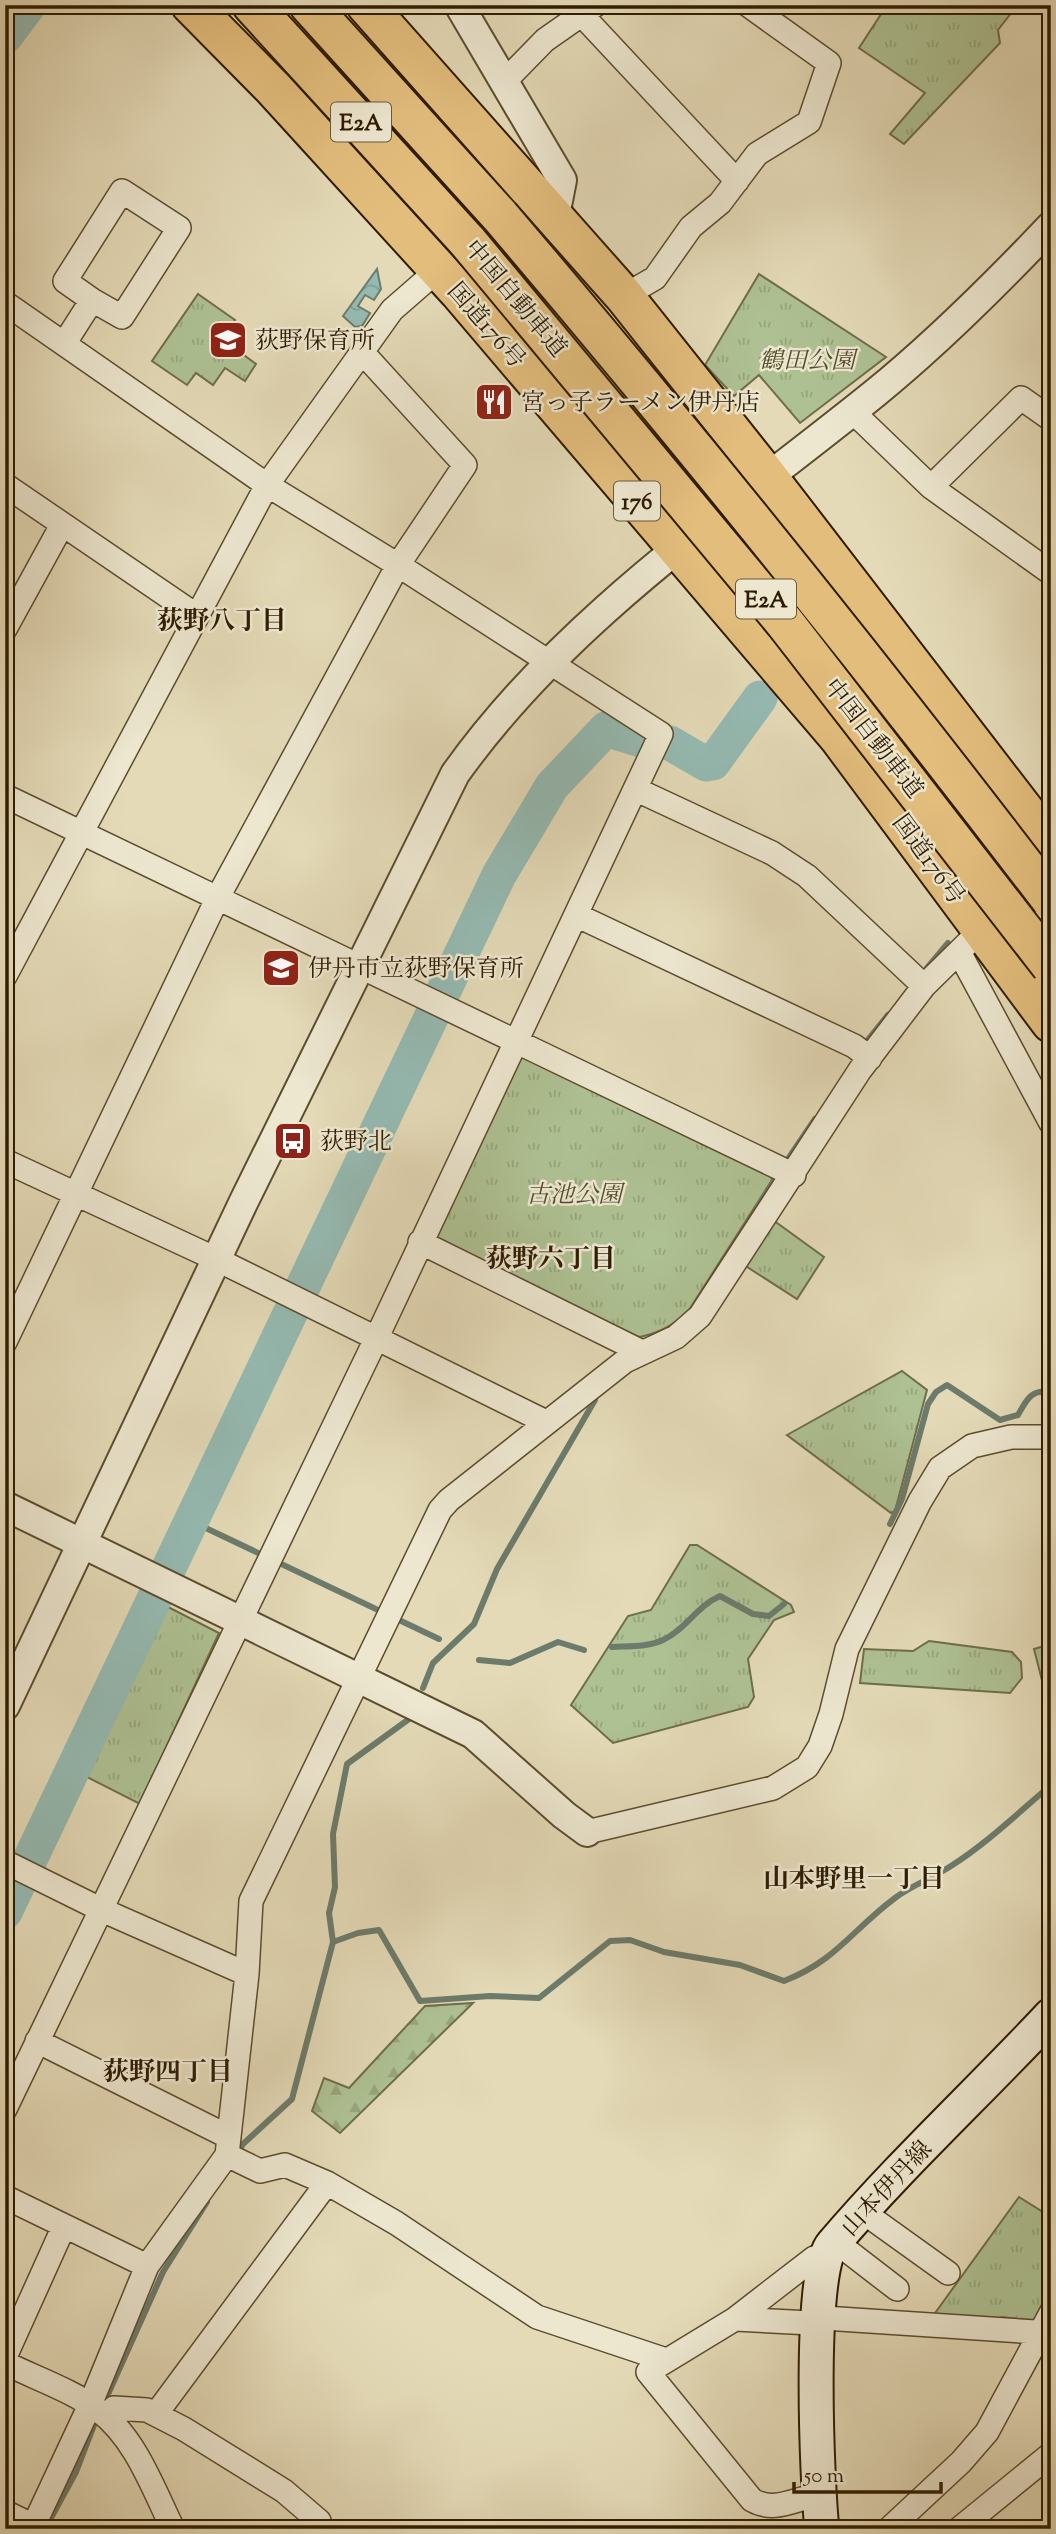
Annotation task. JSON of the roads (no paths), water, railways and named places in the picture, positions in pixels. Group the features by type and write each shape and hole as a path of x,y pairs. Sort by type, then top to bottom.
{"highway":[{"name":"国道176号","path":"191,5 273,88 449,281 839,738 970,941 1051,1023"},
{"name":"中国自動車道","path":"252,5 468,242 785,623 1051,966"},
{"name":"中国自動車道","path":"309,5 500,216 662,407 817,598 1051,900"},
{"path":"366,5 624,296 1049,839"}],"main road":[{"name":"山本伊丹線","path":"822,2529 818,2495 816,2321 832,2248 1051,2015"}],"street":[{"path":"5,976 80,831 268,485 392,310 449,281 555,216 562,180 459,5"},
{"path":"624,296 655,278 691,227 720,204 757,154 809,122 829,63 748,5"},
{"path":"503,83 545,40 588,10 737,181"},
{"path":"122,191 179,228 122,317 92,300 65,281 122,191"},
{"path":"5,1706 216,1259 455,774 499,714 547,663 678,550 935,343 1051,226"},
{"path":"64,344 92,300"},
{"path":"5,303 268,485 661,734 376,1339 5,2109"},
{"path":"5,1342 218,897 398,565 465,465 362,352"},
{"path":"931,487 1021,398 1051,419"},
{"path":"852,411 931,487 1051,573"},
{"path":"5,485 197,616"},
{"path":"5,629 62,525"},
{"path":"635,789 772,853 807,876 923,986"},
{"path":"5,796 794,1175"},
{"path":"576,915 854,1046 870,1058"},
{"path":"5,2512 33,2527 99,2411 147,2266 228,2146 247,1974 251,1901 440,1510 546,1422 640,1351 676,1337 700,1316 870,1058 923,986 970,941 1051,1123"},
{"path":"5,1161 216,1259 546,1422"},
{"path":"420,1242 640,1351"},
{"path":"5,1506 473,1734 564,1815 587,1832 773,1788 807,1768 820,1746 848,1649 920,1501 940,1468 972,1446 1011,1437 1051,1437"},
{"path":"18,1868 102,1910 247,1974"},
{"path":"37,2041 228,2146 260,2171 285,2165 327,2183 396,2223 429,2248 537,2317 666,2360"},
{"path":"156,2414 327,2183"},
{"path":"5,2197 147,2266"},
{"path":"863,2212 948,2273"},
{"path":"5,2357 64,2226"},
{"path":"818,2495 799,2499 782,2507 761,2505 752,2500 648,2372 735,2319 814,2258 832,2248 897,2289"},
{"path":"735,2319 816,2321 824,2318 1047,2326 987,2432 961,2462 889,2529"},
{"path":"5,2363 99,2411 133,2450 173,2529"},
{"path":"99,2411 129,2407 156,2414 249,2467 284,2491 319,2522"},
{"path":"959,2529 1051,2454"}],"water":[{"path":"377,269 381,289 374,300 365,295 358,306 370,313 362,326 355,327 343,316"}],"waterway":[{"path":"5,37 29,5"},
{"path":"670,743 706,764 713,763 760,698"},
{"path":"5,1912 499,875 552,786 606,729 644,741"},
{"path":"927,968 948,943"},
{"path":"867,1041 888,1015"},
{"path":"788,1159 815,1119"},
{"path":"758,1206 774,1181"},
{"path":"890,1524 902,1499 928,1404 936,1392 947,1385 1000,1420 1018,1415 1034,1394 1051,1392"},
{"path":"423,1688 433,1663 474,1624 497,1569 595,1400"},
{"path":"191,1521 439,1639"},
{"path":"612,1647 645,1645 663,1640 720,1596 753,1614 769,1616 784,1604"},
{"path":"479,1660 510,1663 558,1642 584,1650"},
{"path":"333,1942 329,1913 335,1887 333,1834 347,1764 409,1719"},
{"path":"237,2154 243,2144 292,2099 333,1942 358,1933 379,1930 420,2001 490,1996 539,1998 610,1941 630,1940 664,1952 740,1965 784,1981 831,1954 902,1893 964,1857 1051,1785"},
{"path":"104,2403 163,2272 207,2202"},
{"path":"45,2529 76,2472 96,2420"}],"place":[{"name":"荻野保育所","path":"228,340"},
{"name":"宮っ子ラーメン伊丹店","path":"494,402"},
{"name":"伊丹市立荻野保育所","path":"281,968"},
{"name":"荻野北","path":"293,1141"}],"district":[{"name":"荻野八丁目","path":"222,620"},
{"name":"荻野六丁目","path":"551,1258"},
{"name":"山本野里一丁目","path":"854,1878"},
{"name":"荻野四丁目","path":"168,2071"}],"park label":[{"name":"鶴田公園","path":"807,360"},
{"name":"古池公園","path":"574,1194"}]}
